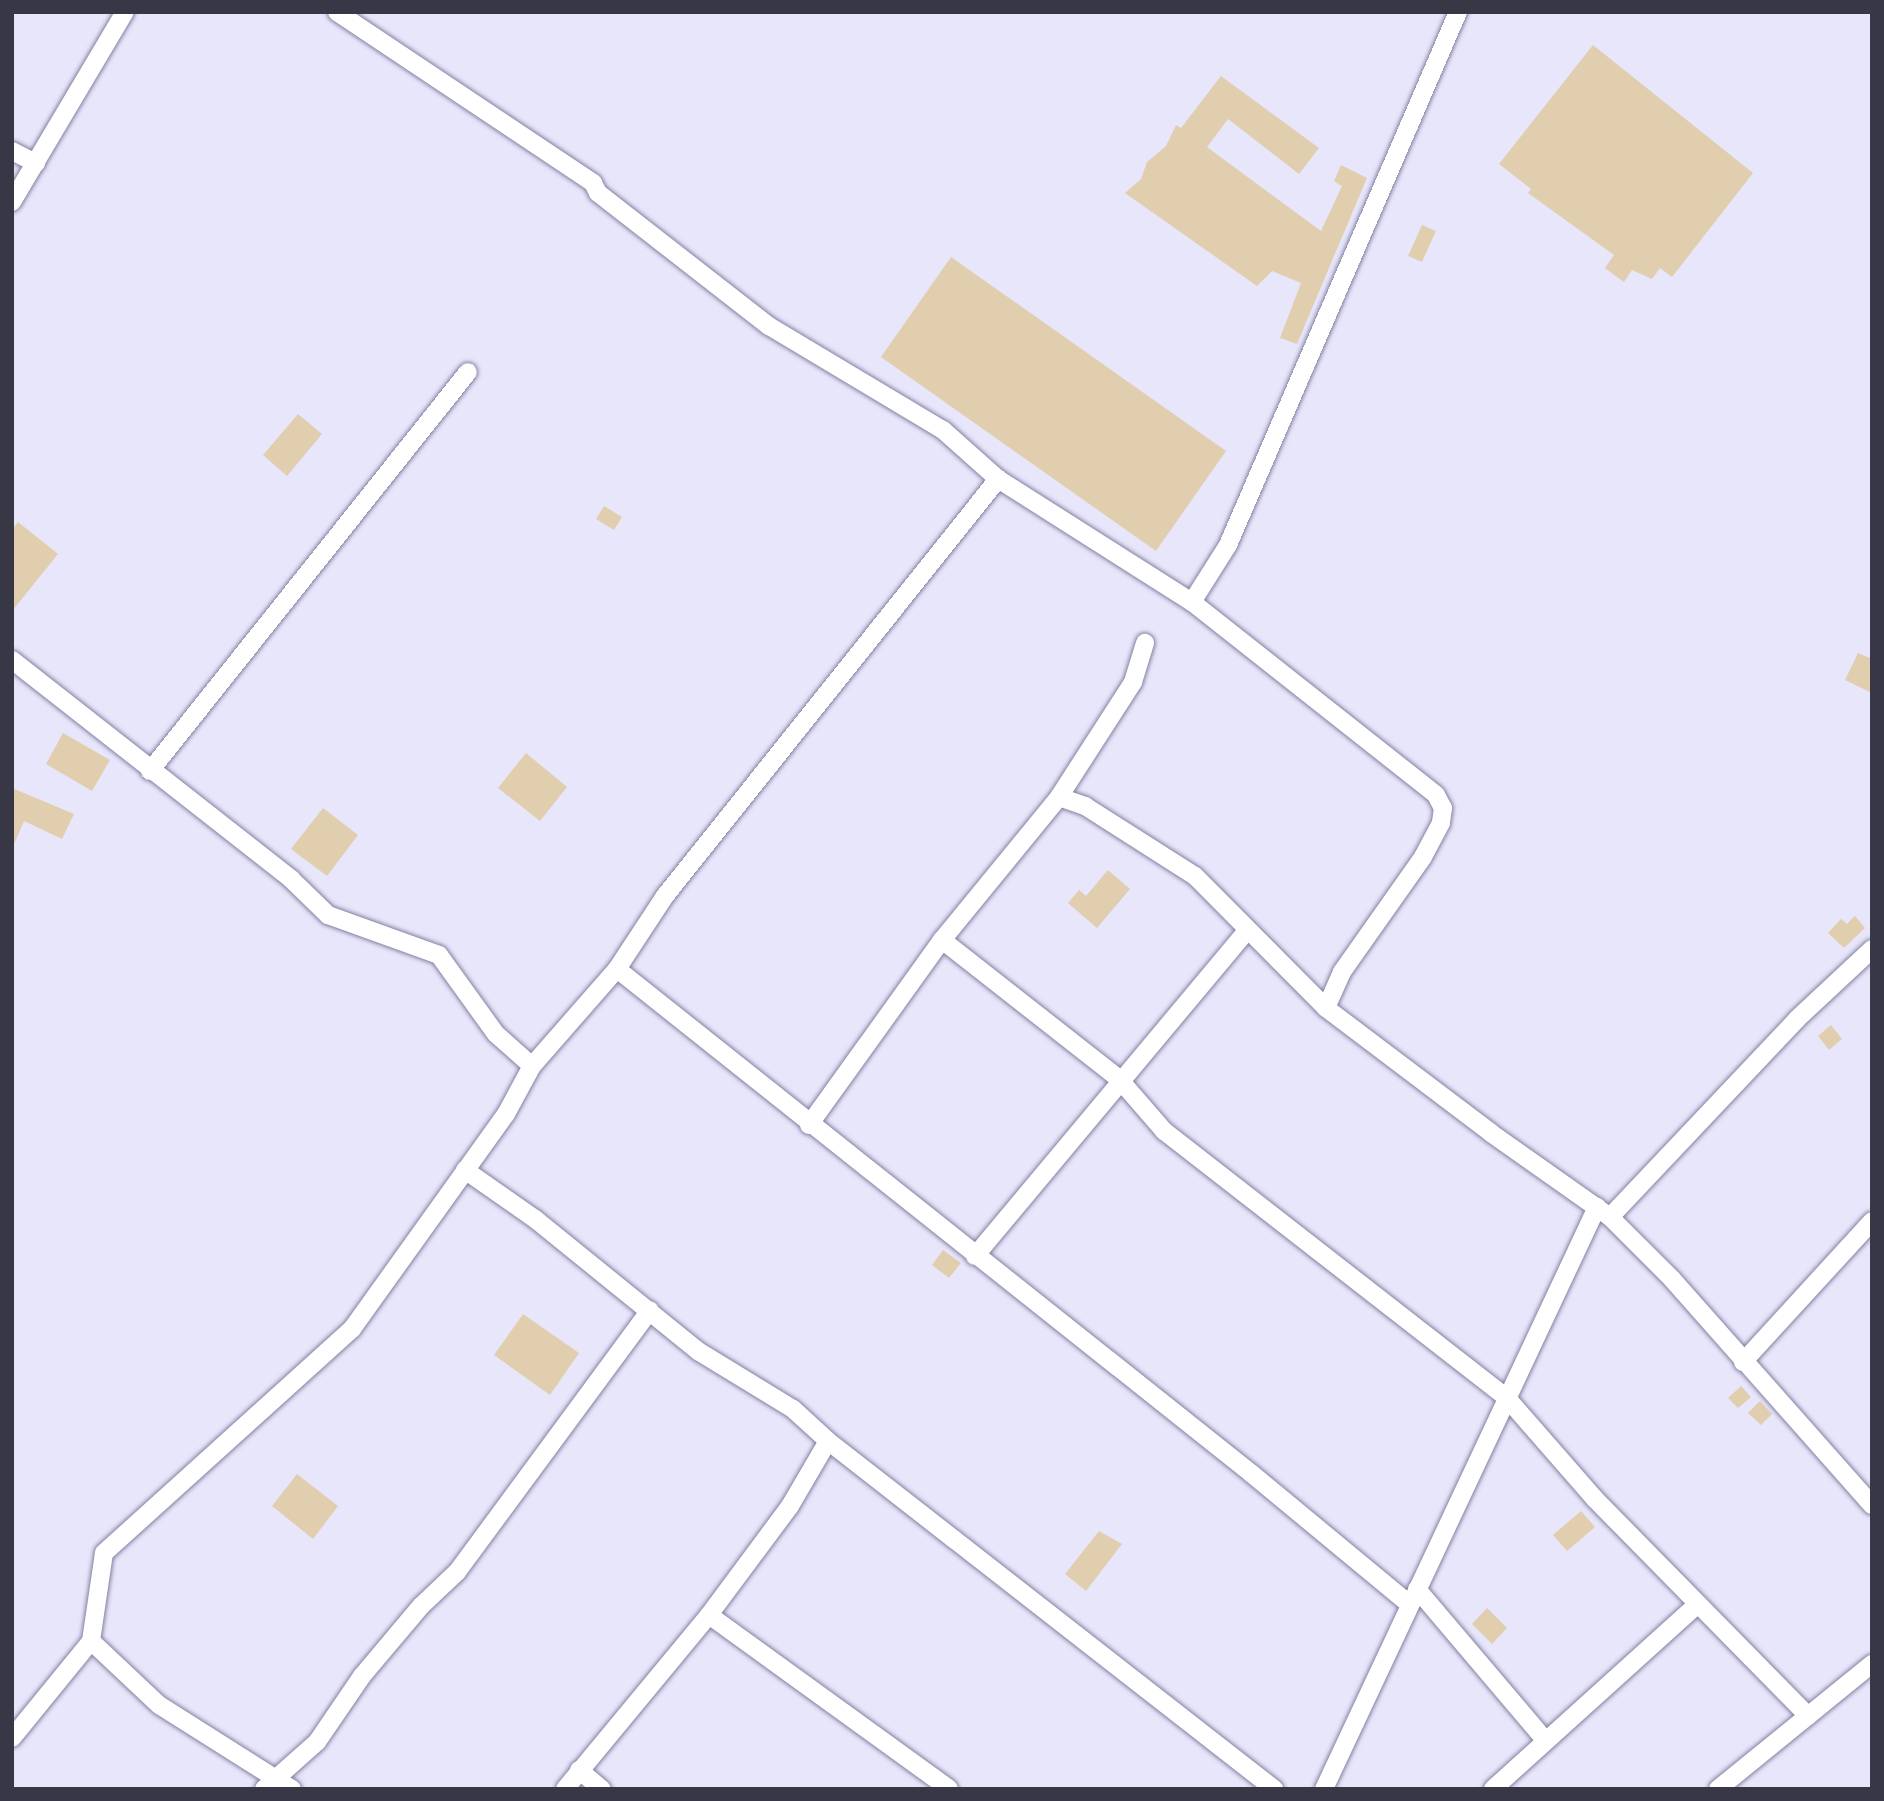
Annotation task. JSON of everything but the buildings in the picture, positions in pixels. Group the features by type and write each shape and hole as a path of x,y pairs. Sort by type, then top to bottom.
{"street":[{"path":"12,202 125,12"},
{"path":"337,12 593,183 597,193 769,326 943,430 998,479 1192,602 1334,710 1436,795 1443,808 1441,823 1423,857 1342,972 1326,1007"},
{"path":"1192,602 1228,545 1458,12"},
{"path":"12,151 36,163"},
{"path":"150,771 468,372"},
{"path":"12,1738 91,1641 101,1566 113,1541 163,1502 352,1329 465,1170 532,1066 617,969 665,896 998,479"},
{"path":"809,1125 942,940 1059,797 1133,682 1145,643"},
{"path":"12,660 150,771 291,879 328,915 439,955 496,1034 532,1066"},
{"path":"1059,797 1096,812 1195,876 1247,931 1326,1007 1491,1133 1603,1212 1872,1505"},
{"path":"975,1256 1119,1080 1247,931"},
{"path":"942,940 1119,1080 1164,1131 1506,1397 1595,1499 1808,1716"},
{"path":"1324,1789 1506,1397 1603,1212 1872,948"},
{"path":"617,969 975,1256 1413,1597 1544,1739"},
{"path":"465,1170 725,1370 793,1409 828,1441 1274,1789"},
{"path":"1743,1362 1872,1221"},
{"path":"269,1782 317,1742 362,1675 421,1606 457,1572 650,1310"},
{"path":"565,1789 709,1615 790,1506 828,1441"},
{"path":"1493,1789 1544,1739 1698,1604"},
{"path":"709,1615 949,1789"},
{"path":"91,1641 159,1705 269,1782 292,1789"},
{"path":"1718,1789 1872,1664"},
{"path":"579,1770 602,1789"}]}
